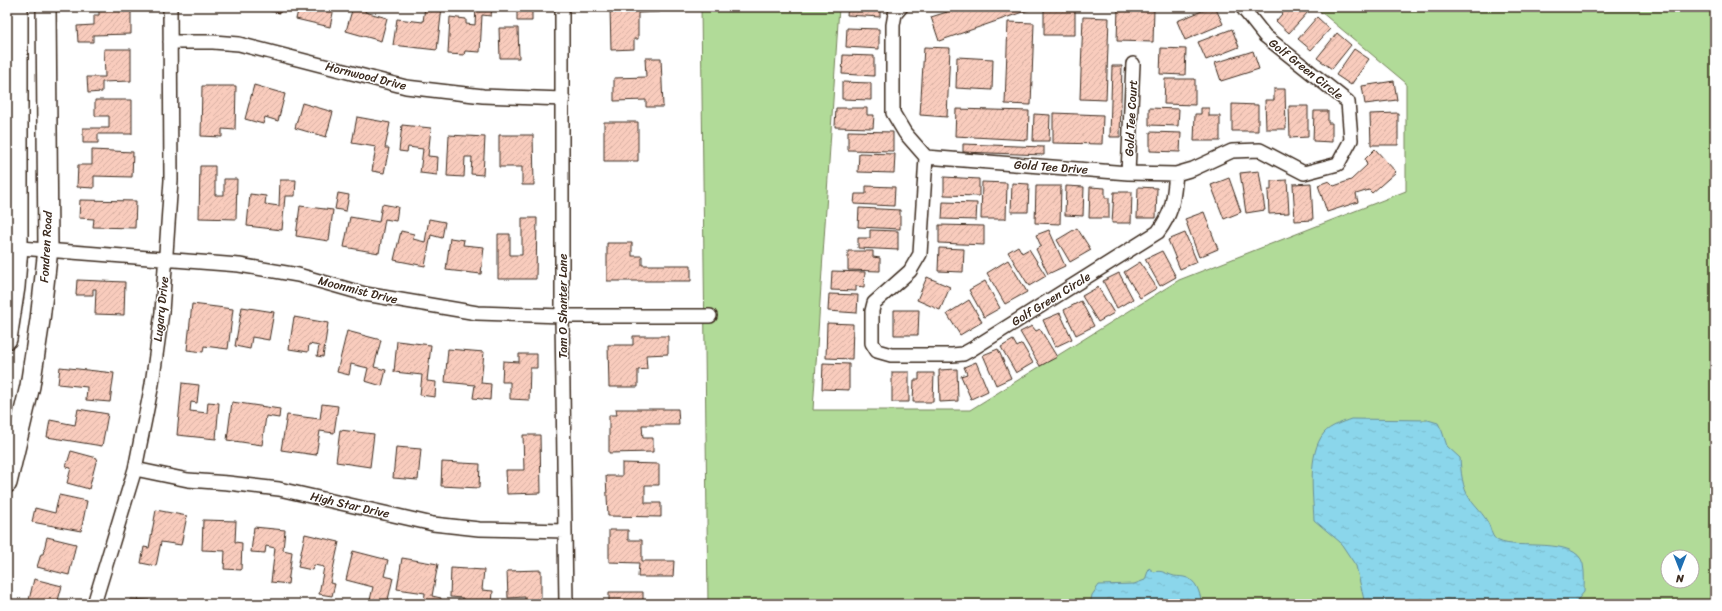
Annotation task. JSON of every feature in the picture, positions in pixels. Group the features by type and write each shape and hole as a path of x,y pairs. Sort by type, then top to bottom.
{"main road":[{"path":"7,339 15,286 13,247 18,7"},
{"name":"Fondren Road","path":"7,483 30,386 40,320 48,249 46,7"}],"street":[{"name":"Lugary Drive","path":"94,604 135,469 152,384 162,312 171,180 170,7"},
{"name":"Tam O Shanter Lane","path":"562,7 562,316 566,604"},
{"path":"901,7 895,14 893,25 893,113 904,133 926,157"},
{"name":"Golf Green Circle","path":"926,157 920,254 910,271 874,303 872,311 872,343 877,351 891,355 963,354 1158,232 1172,207 1176,174 1193,169 1232,151 1260,150 1304,173 1338,164 1351,140 1348,102 1265,36 1242,7"},
{"name":"Hornwood Drive","path":"170,42 213,42 239,44 406,87 483,96 563,99"},
{"name":"Gold Tee Court","path":"1128,173 1133,64"},
{"name":"Gold Tee Drive","path":"926,157 1128,173 1176,174"},
{"name":"Moonmist Drive","path":"13,247 239,265 298,275 365,294 433,307 477,313 562,316 710,316"},
{"name":"High Star Drive","path":"135,469 188,480 279,489 433,524 479,529 565,531"}],"green space":[{"path":"701,7 839,7 813,410 970,410 1179,280 1406,191 1406,83 1315,7 1715,7 1715,604 708,604"}],"water":[{"path":"1351,419 1428,420 1438,423 1447,446 1460,458 1462,479 1467,495 1486,519 1494,538 1507,543 1558,547 1569,550 1578,555 1583,564 1584,592 1574,604 1365,604 1356,566 1340,542 1314,520 1312,475 1315,452 1324,433 1337,424"},
{"path":"1149,568 1154,572 1157,571 1188,578 1195,584 1202,604 1090,604 1092,595 1099,585 1134,584 1145,580"}],"building":[{"path":"99,7 131,7 131,34 93,35 93,42 78,42 77,26 94,25 94,15 99,15"},
{"path":"281,7 280,13 258,8"},
{"path":"299,7 346,7 345,11 334,8 330,27 296,19"},
{"path":"353,7 367,7 365,12 387,18 381,41 346,31"},
{"path":"425,7 442,7 437,50 393,45 397,19 423,22"},
{"path":"476,7 492,7 491,16 482,15 480,52 465,51 464,55 448,54 450,17 466,19 466,24 475,25"},
{"path":"517,7 532,7 532,21 517,21"},
{"path":"610,7 659,7 660,12 638,13 638,39 634,39 634,49 611,50"},
{"path":"848,7 880,7 880,17 847,15"},
{"path":"951,7 1037,7 939,41 931,17 947,12 946,9"},
{"path":"1118,7 1154,9 1153,42 1117,41"},
{"path":"1215,7 1223,24 1185,40 1177,21"},
{"path":"1288,7 1305,7 1309,11 1289,33 1276,21"},
{"path":"1044,9 1075,10 1075,35 1044,35"},
{"path":"1083,17 1109,18 1106,100 1080,99"},
{"path":"1317,17 1330,29 1311,50 1298,39"},
{"path":"1008,22 1034,23 1031,105 1005,104"},
{"path":"499,28 518,28 519,58 500,58"},
{"path":"847,28 879,29 879,49 846,47"},
{"path":"1232,29 1239,47 1206,60 1198,42"},
{"path":"1337,33 1351,45 1332,69 1317,58"},
{"path":"924,47 950,48 947,117 920,115"},
{"path":"1161,48 1186,49 1185,75 1160,74"},
{"path":"104,49 131,49 131,81 102,82 102,92 88,93 87,77 105,77"},
{"path":"1354,49 1369,59 1351,85 1336,75"},
{"path":"1253,51 1259,69 1221,81 1215,63"},
{"path":"843,55 874,56 874,76 842,74"},
{"path":"957,57 993,59 992,90 956,88"},
{"path":"645,58 661,58 663,107 646,107 646,100 614,101 614,78 646,77"},
{"path":"1112,66 1122,66 1120,137 1110,137"},
{"path":"1165,79 1195,79 1195,105 1164,104"},
{"path":"1394,81 1397,100 1365,104 1362,86"},
{"path":"842,82 871,83 871,100 842,99"},
{"path":"254,85 285,94 278,121 265,117 263,124 245,119"},
{"path":"202,86 236,86 235,130 222,129 222,137 201,136"},
{"path":"1274,89 1285,89 1286,129 1266,129 1265,100 1274,100"},
{"path":"95,100 132,100 132,134 98,134 98,143 83,143 83,128 109,128 109,116 95,116"},
{"path":"302,103 333,112 326,137 295,128"},
{"path":"1232,104 1258,105 1258,131 1232,131"},
{"path":"1289,106 1308,106 1308,137 1290,138"},
{"path":"836,108 867,108 867,115 874,115 873,128 835,127"},
{"path":"1149,108 1179,109 1178,126 1149,125"},
{"path":"1201,108 1209,108 1209,116 1220,116 1220,141 1194,141 1195,114 1201,114"},
{"path":"956,109 1029,111 1028,140 955,136"},
{"path":"1314,111 1328,111 1328,123 1332,123 1332,142 1313,141"},
{"path":"1053,113 1103,115 1102,144 1053,143"},
{"path":"1398,113 1398,145 1371,145 1370,114"},
{"path":"1034,114 1050,115 1049,141 1033,141"},
{"path":"357,117 390,123 385,148 389,148 384,173 372,171 376,147 352,143"},
{"path":"604,122 638,122 638,161 604,161"},
{"path":"402,125 431,128 428,156 438,157 437,175 420,173 423,149 408,147 407,152 399,151"},
{"path":"848,131 893,132 893,151 848,150"},
{"path":"1150,132 1181,133 1180,152 1150,151"},
{"path":"449,135 485,137 483,175 471,174 472,157 465,157 464,177 447,176"},
{"path":"499,135 533,135 534,185 522,185 522,167 499,167"},
{"path":"963,144 1044,147 1044,155 963,152"},
{"path":"1375,149 1396,172 1372,193 1369,190 1356,194 1358,202 1327,212 1318,185 1329,181 1334,186 1351,180 1367,165 1365,159"},
{"path":"92,150 133,152 132,177 94,176 94,188 77,187 78,165 92,165"},
{"path":"859,153 895,154 894,173 858,172"},
{"path":"200,166 215,166 215,195 224,195 224,179 237,179 236,219 199,218"},
{"path":"1259,171 1265,210 1246,213 1240,173"},
{"path":"944,177 979,179 979,196 944,195"},
{"path":"1229,178 1241,212 1224,219 1211,185"},
{"path":"280,180 296,180 295,196 285,196 282,230 247,226 250,194 266,196 265,204 279,206"},
{"path":"1287,180 1289,213 1269,214 1268,190 1271,190 1271,181"},
{"path":"982,182 1007,183 1006,219 981,219"},
{"path":"1012,183 1029,184 1028,212 1011,212"},
{"path":"1311,183 1313,220 1295,221 1293,184"},
{"path":"866,186 895,187 894,206 854,204 855,194 866,194"},
{"path":"1036,186 1061,186 1060,224 1035,223"},
{"path":"1066,186 1084,187 1083,216 1065,215"},
{"path":"1090,187 1105,188 1105,198 1109,198 1109,218 1089,218"},
{"path":"1138,187 1157,188 1156,218 1137,218"},
{"path":"1114,192 1132,192 1131,223 1112,223"},
{"path":"338,193 349,195 346,211 335,209"},
{"path":"80,200 136,201 135,228 93,227 94,219 79,218"},
{"path":"943,202 977,203 976,220 942,219"},
{"path":"382,204 398,207 396,221 385,219 379,253 344,247 350,217 379,222"},
{"path":"300,206 333,210 329,241 296,236"},
{"path":"859,208 900,210 900,229 858,227"},
{"path":"1204,212 1218,249 1199,257 1185,219"},
{"path":"522,218 537,218 536,279 498,279 498,234 510,234 510,255 522,255"},
{"path":"429,219 445,222 442,238 431,235 425,266 394,260 401,231 414,234 413,239 425,242"},
{"path":"939,225 984,226 984,245 939,243"},
{"path":"1077,228 1091,250 1070,262 1057,240"},
{"path":"870,230 898,231 898,250 858,248 858,238 870,238"},
{"path":"1049,230 1065,266 1048,274 1036,249 1041,246 1036,235"},
{"path":"1185,233 1197,262 1180,269 1168,240"},
{"path":"450,238 464,240 463,245 484,247 481,274 446,270"},
{"path":"607,243 632,243 632,256 642,256 642,265 691,265 691,281 607,281"},
{"path":"1018,246 1022,253 1029,249 1046,276 1029,286 1008,252"},
{"path":"939,248 964,249 963,272 938,271"},
{"path":"848,251 873,251 873,257 880,258 880,271 848,270"},
{"path":"1162,251 1176,277 1160,286 1145,259"},
{"path":"1008,260 1027,292 1005,304 987,273"},
{"path":"1140,262 1157,288 1140,298 1124,272"},
{"path":"832,271 865,272 864,287 856,286 856,291 831,290"},
{"path":"1119,273 1133,299 1117,308 1103,281"},
{"path":"927,277 950,287 940,310 917,300"},
{"path":"77,280 125,282 124,315 95,314 96,289 93,289 93,295 76,295"},
{"path":"985,281 1000,308 984,317 969,290"},
{"path":"1098,287 1114,313 1098,322 1082,296"},
{"path":"829,294 858,295 857,313 828,311"},
{"path":"969,300 982,322 960,335 947,314"},
{"path":"1081,301 1094,326 1076,335 1064,310"},
{"path":"192,304 233,309 228,349 204,346 203,352 187,350"},
{"path":"242,307 274,312 269,340 252,337 250,349 235,346"},
{"path":"894,310 919,310 918,335 894,335"},
{"path":"1060,313 1072,339 1055,347 1043,320"},
{"path":"294,317 328,323 323,357 317,356 319,346 309,344 308,352 289,349"},
{"path":"827,323 853,324 852,359 826,358"},
{"path":"1032,326 1036,331 1040,329 1057,357 1040,366 1020,332"},
{"path":"347,331 381,340 374,367 386,370 382,386 365,381 368,368 351,364 349,375 337,372"},
{"path":"633,336 668,336 668,354 646,355 647,369 638,370 638,387 609,387 608,345 633,345"},
{"path":"1013,340 1017,347 1022,344 1033,363 1016,373 1001,347"},
{"path":"397,341 431,345 427,381 436,382 435,397 420,395 422,375 394,372"},
{"path":"448,349 484,352 481,383 491,384 490,400 473,398 475,385 445,382"},
{"path":"998,349 1011,378 996,385 983,355"},
{"path":"519,354 537,354 537,368 530,368 529,400 510,399 510,382 502,382 503,361 519,362"},
{"path":"976,362 988,391 971,399 961,376 967,374 964,367"},
{"path":"823,363 849,364 849,390 822,389"},
{"path":"60,367 114,373 110,402 86,400 87,387 58,384"},
{"path":"957,369 958,401 940,402 939,370"},
{"path":"892,372 909,372 909,402 892,402"},
{"path":"919,373 934,373 933,402 913,402 914,380 919,380"},
{"path":"182,383 199,385 197,403 191,402 190,411 207,413 208,402 219,403 216,439 177,435"},
{"path":"232,402 280,409 279,418 266,416 262,445 227,440"},
{"path":"322,404 338,406 334,433 320,431 316,455 281,450 287,415 320,419"},
{"path":"78,409 108,414 102,446 47,437 50,420 75,425"},
{"path":"616,409 678,409 679,425 642,425 643,438 653,438 653,452 609,453 609,415 617,415"},
{"path":"340,430 374,434 370,467 336,462"},
{"path":"523,435 540,435 541,493 507,494 506,470 524,470"},
{"path":"396,447 421,449 418,480 393,478"},
{"path":"71,451 97,458 89,489 67,483 71,468 66,467"},
{"path":"442,462 480,464 479,488 441,486"},
{"path":"622,463 659,464 659,485 645,485 645,503 661,503 661,517 608,516 606,476 622,476"},
{"path":"59,495 87,501 81,531 32,522 35,508 55,513"},
{"path":"156,510 187,516 181,545 161,542 156,566 141,563 144,547 149,548"},
{"path":"203,520 236,521 235,542 242,543 241,570 224,569 225,551 202,550"},
{"path":"254,527 285,530 283,550 292,552 288,584 271,582 275,548 266,546 265,553 251,552"},
{"path":"609,530 628,530 628,540 642,540 642,561 674,561 673,577 638,577 639,563 609,562"},
{"path":"305,534 339,542 330,583 335,584 332,596 319,594 324,567 314,565 312,570 298,567"},
{"path":"47,537 76,544 69,575 37,567 41,554 43,554"},
{"path":"353,551 388,560 384,576 393,578 387,604 370,600 373,587 346,580"},
{"path":"402,558 438,564 432,596 441,598 440,604 424,604 425,593 397,589"},
{"path":"451,568 484,570 482,590 493,591 492,604 462,604 463,598 450,597"},
{"path":"541,570 541,604 525,604 525,597 508,598 507,571"},
{"path":"34,579 62,586 57,604 28,604"},
{"path":"609,592 643,592 643,604 609,604"},
{"path":"130,599 149,600 149,604 130,604"}]}
